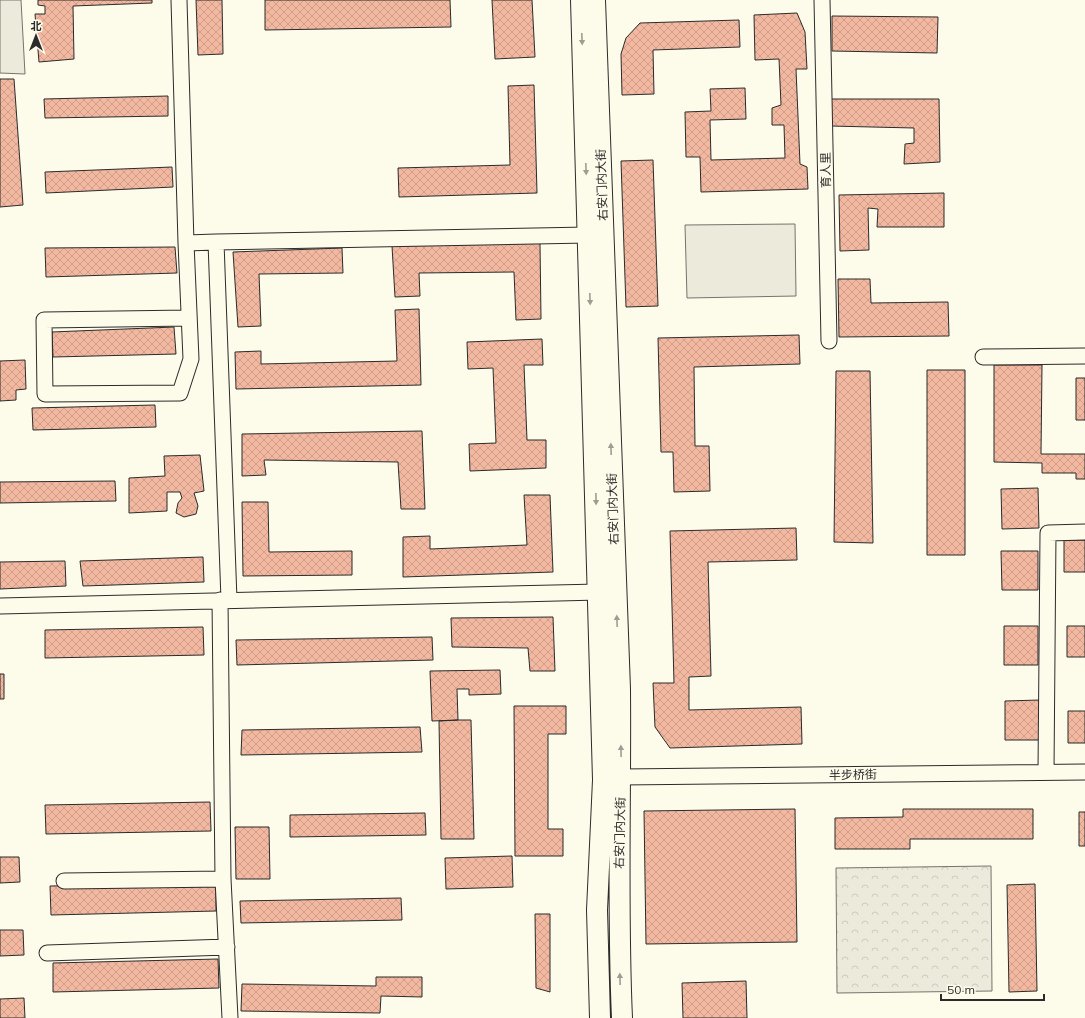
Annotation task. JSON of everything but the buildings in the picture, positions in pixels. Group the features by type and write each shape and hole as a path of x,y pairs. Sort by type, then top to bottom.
{"main road":[{"name":"右安门内大街","path":"581,0 599,592 603,780 597,910 600,1018"},
{"name":"右安门内大街","path":"595,0 620,689 621,777 619,915 622,1018"}],"street":[{"path":"179,0 191,359 180,393 45,394 44,320 189,318"},
{"name":"育人里","path":"822,0 829,341"},
{"path":"186,243 588,236"},
{"path":"216,242 224,600 223,879 230,1018"},
{"path":"983,357 1085,356"},
{"path":"1046,772 1048,533 1085,532"},
{"path":"0,606 599,592"},
{"name":"半步桥街","path":"621,777 1085,772"},
{"path":"64,881 223,879"},
{"path":"47,953 227,947"}],"green space":[{"path":"0,0 21,0 25,74 0,73"},
{"path":"795,224 796,296 687,298 685,225"},
{"path":"991,866 992,991 837,993 836,868"}]}
